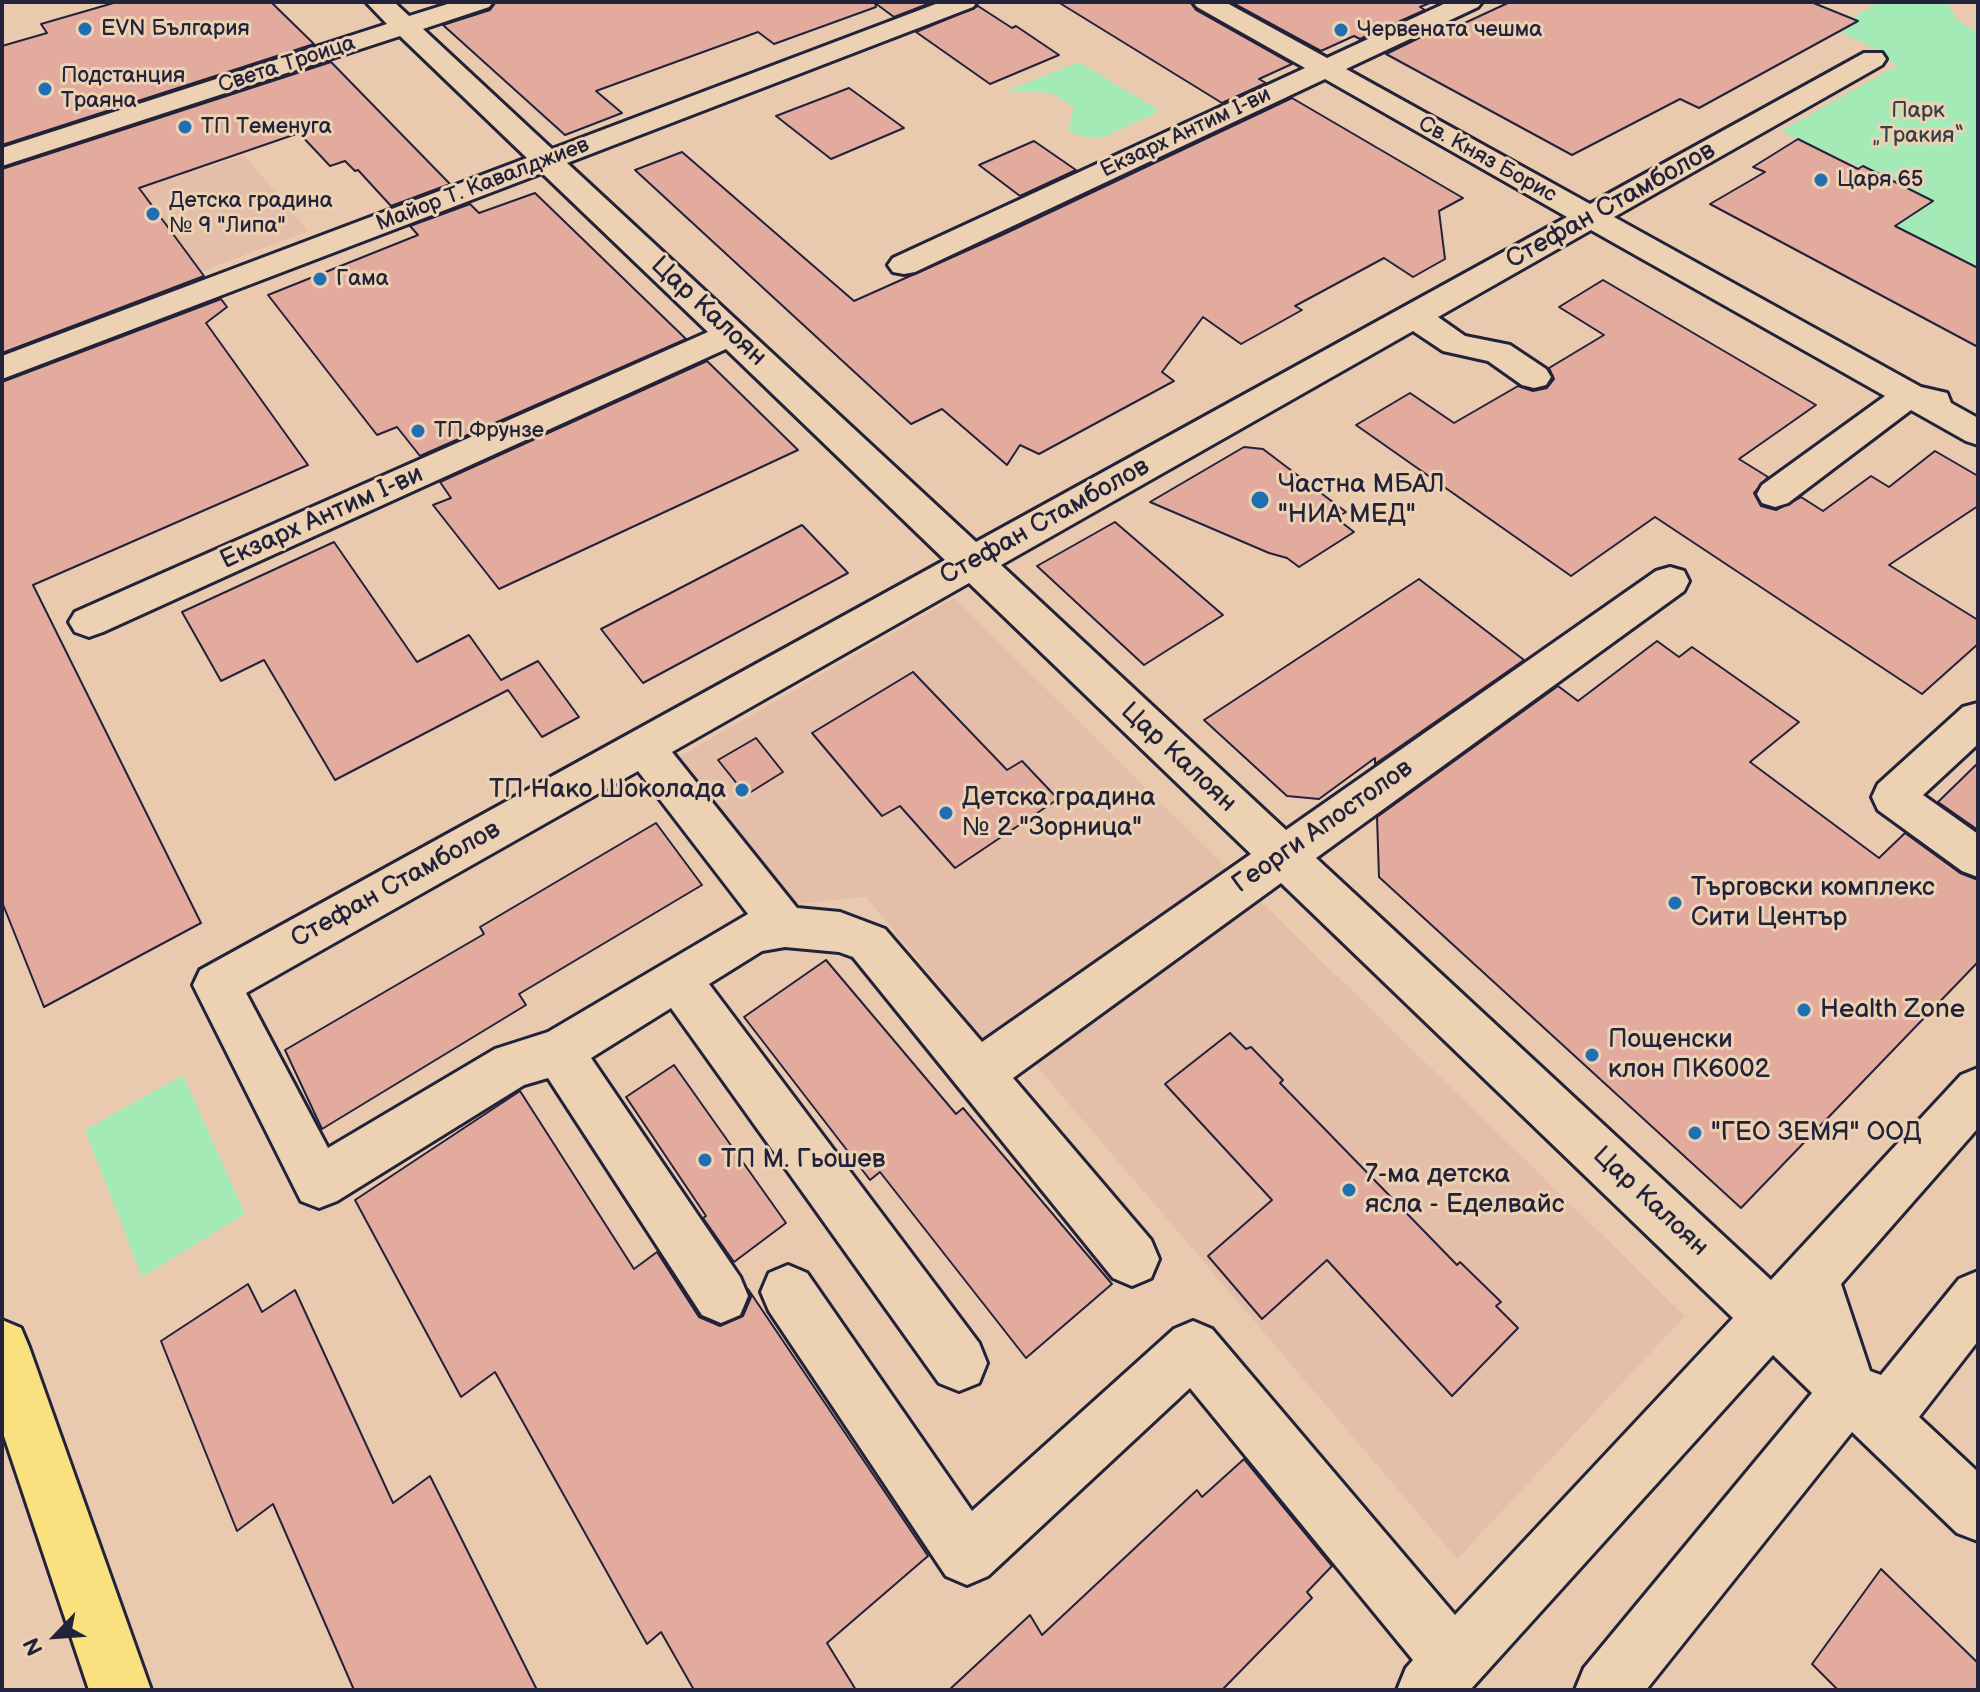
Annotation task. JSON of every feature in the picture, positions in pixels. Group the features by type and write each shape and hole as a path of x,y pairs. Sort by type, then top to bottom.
{"main road":[{"path":"2,1347 120,1690"}],"street":[{"name":"Света Троица","path":"2,157 392,14 480,2"},
{"name":"Майор Т. Кавалджиев","path":"2,368 964,2"},
{"name":"Св. Княз Борис","path":"1206,2 1978,433"},
{"name":"Екзарх Антим I-ви","path":"904,265 1469,2"},
{"name":"Цар Калоян","path":"392,14 1978,1512"},
{"name":"Стефан Стамболов","path":"559,1052 512,1065 319,1183 217,985 1873,59"},
{"path":"1414,316 1455,344 1498,353 1534,377"},
{"name":"Екзарх Антим I-ви","path":"89,622 731,334"},
{"path":"1775,494 1909,395 1978,413"},
{"name":"Георги Апостолов","path":"978,1074 1670,581"},
{"path":"1978,719 1893,797 1978,858"},
{"path":"643,746 785,927"},
{"path":"721,1296 559,1052 753,932 785,927 840,932 869,943 1132,1259"},
{"path":"677,978 959,1363"},
{"path":"788,1292 967,1555 1193,1348 1441,1676 1771,1317 1812,1277 1978,1092"},
{"path":"1812,1277 1849,1391"},
{"path":"1849,1391 1891,1407 1978,1298"},
{"path":"1606,1690 1849,1391"}],"shaded area":[{"name":"Детска градина № 9 \"Липа\"","path":"179,146 199,170 244,155 308,231 78,318 2,172"},
{"name":"Детска градина № 2 \"Зорница\"","path":"954,598 1227,868 986,1042 866,897 794,904 677,758"},
{"name":"7-ма детска ясла - Еделвайс","path":"1257,898 1685,1316 1457,1559 1035,1064"}],"green space":[{"name":"Парк „Тракия“","path":"1873,2 1947,2 1958,21 1978,32 1978,268 1895,226 1931,200 1781,131 1898,65 1876,55 1880,51 1832,28 1875,4"},
{"path":"1079,62 1160,111 1102,138 1079,136 1068,130 1074,107 1052,93 1007,91"},
{"path":"183,1075 245,1214 142,1277 85,1130"}],"building":[{"path":"117,2 271,2 314,44 2,145 2,46 47,33 41,24"},
{"path":"496,2 933,2 894,17 875,3 876,7 774,44 758,32 596,91 622,113 565,135 443,25 490,10"},
{"path":"1058,2 1190,2 1196,10 1292,64 1259,79 1266,83 1222,103"},
{"path":"1231,2 1432,2 1420,7 1425,10 1360,39 1354,36 1321,51"},
{"path":"1510,2 1811,2 1858,21 1699,108 1680,99 1572,155 1386,54 1450,23 1456,27"},
{"path":"978,6 1012,28 1016,26 1059,55 990,84 916,32"},
{"path":"331,62 450,184 391,206 358,170 355,171 345,161 330,166 299,133 139,188 204,276 2,353 2,169"},
{"path":"849,88 904,128 831,159 776,116"},
{"path":"1292,98 1463,198 1439,211 1445,259 1413,277 1384,258 1295,306 1302,310 1241,344 1203,317 1162,372 1174,381 1039,454 1020,445 1007,465 942,409 911,424 635,170 682,152 854,301"},
{"path":"1798,139 1858,169 1863,166 1933,201 1895,226 1978,268 1978,347 1710,204 1765,172 1753,167"},
{"path":"1034,141 1076,170 1020,196 979,165"},
{"path":"535,193 686,339 420,456 397,427 377,435 268,295 418,235 410,226 470,204 479,213"},
{"path":"1603,280 1816,405 1739,459 1768,477 1754,493 1761,506 1776,510 1801,497 1823,511 1871,476 1889,487 1935,451 1978,476 1978,506 1889,565 1978,620 1978,644 1922,694 1655,517 1571,576 1356,425 1410,393 1454,423 1518,386 1533,391 1547,388 1554,379 1549,368 1604,335 1559,307"},
{"path":"221,299 227,307 206,323 308,465 33,585 201,923 44,1007 2,902 2,382"},
{"path":"707,361 798,450 499,589 433,505 451,498 440,482"},
{"name":"Частна МБАЛ \"НИА МЕД\"","path":"1244,447 1263,449 1346,512 1336,518 1354,532 1299,567 1287,558 1150,502"},
{"path":"1115,522 1223,615 1144,665 1037,566"},
{"path":"802,525 848,573 643,683 601,629"},
{"path":"334,542 417,662 469,635 501,680 538,661 579,717 542,737 508,690 335,780 264,660 221,681 182,612"},
{"path":"1419,579 1524,660 1375,764 1375,758 1319,799 1287,796 1204,720"},
{"name":"Търговски комплекс Сити Център","path":"1657,641 1679,657 1692,647 1799,722 1750,762 1879,858 1905,833 1960,873 1978,880 1978,962 1741,1208 1379,877 1377,817 1558,686 1578,701"},
{"path":"913,672 1007,770 1022,761 1058,799 955,868 900,806 882,816 812,733"},
{"path":"756,738 783,772 746,795 718,760"},
{"path":"1978,763 1978,830 1938,802"},
{"path":"656,823 702,885 519,994 526,1005 322,1129 285,1050 484,934 480,927"},
{"path":"826,960 956,1114 963,1108 1112,1284 1026,1358 880,1172 870,1180 744,1017"},
{"path":"1230,1033 1246,1049 1251,1047 1283,1080 1280,1083 1457,1265 1460,1262 1501,1302 1496,1306 1518,1328 1452,1396 1327,1260 1262,1319 1208,1256 1272,1200 1165,1084"},
{"name":"ТП М. Гьошев","path":"674,1065 786,1223 734,1262 626,1097"},
{"path":"520,1091 634,1269 657,1252 699,1317 720,1326 743,1316 751,1297 748,1289 928,1556 827,1643 856,1690 694,1690 661,1632 647,1644 495,1372 461,1397 355,1200"},
{"path":"248,1284 262,1312 295,1290 393,1503 430,1476 537,1690 354,1690 273,1504 237,1531 161,1341"},
{"path":"1244,1459 1332,1566 1307,1592 1312,1598 1222,1690 949,1690 1030,1615 1042,1635 1197,1490 1202,1497"},
{"path":"1881,1569 1978,1663 1978,1690 1838,1690 1812,1664"}],"place":[{"name":"EVN България","path":"85,29"},
{"name":"Червената чешма","path":"1341,30"},
{"name":"Подстанция Траяна","path":"45,89"},
{"name":"ТП Теменуга","path":"185,127"},
{"name":"Царя 65","path":"1821,180"},
{"name":"Детска градина № 9 \"Липа\"","path":"153,214"},
{"name":"Гама","path":"320,279"},
{"name":"ТП Фрунзе","path":"418,431"},
{"name":"Частна МБАЛ \"НИА МЕД\"","path":"1260,500"},
{"name":"ТП Нако Шоколада","path":"742,790"},
{"name":"Детска градина № 2 \"Зорница\"","path":"946,813"},
{"name":"Търговски комплекс Сити Център","path":"1675,903"},
{"name":"Health Zone","path":"1804,1010"},
{"name":"Пощенски клон ПК6002","path":"1592,1055"},
{"name":"\"ГЕО ЗЕМЯ\" ООД","path":"1695,1133"},
{"name":"ТП М. Гьошев","path":"705,1160"},
{"name":"7-ма детска ясла - Еделвайс","path":"1349,1190"}]}
